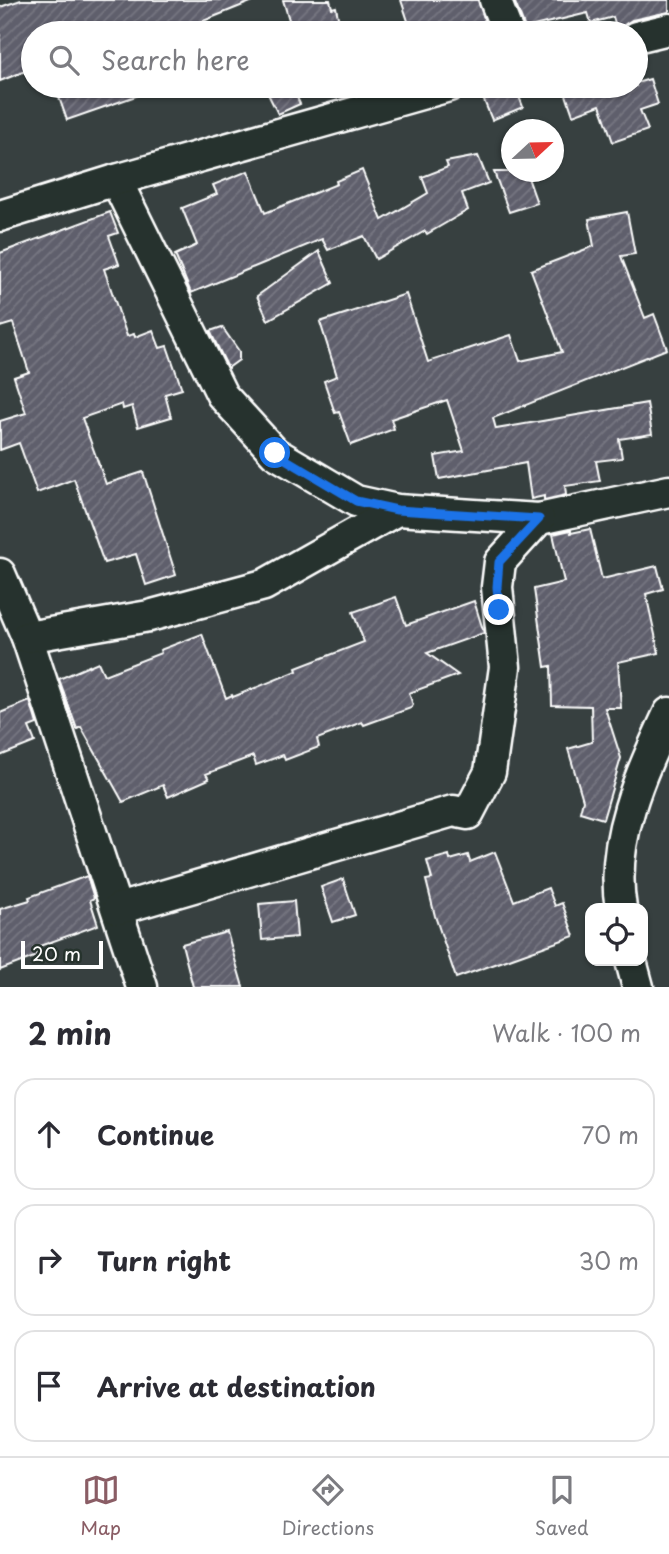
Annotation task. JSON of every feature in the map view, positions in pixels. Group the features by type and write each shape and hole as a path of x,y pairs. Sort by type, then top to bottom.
{"street":[{"path":"495,0 504,21"},
{"path":"648,34 669,29"},
{"path":"0,216 116,180 406,98"},
{"path":"116,180 222,395 275,453 356,501 397,510 539,519 669,491"},
{"path":"27,637 149,616 264,585 397,510"},
{"path":"118,909 453,811 468,814 490,772 505,667 497,587 499,562 539,519"},
{"path":"2,586 27,637 142,987"},
{"path":"621,903 621,856 627,817 669,713"},
{"path":"632,966 638,987"}],"building":[{"path":"21,0 253,0 203,21 21,21 21,73 0,81 0,7"},
{"path":"283,0 330,0 332,8 336,7 339,21 289,21"},
{"path":"401,0 478,0 485,21 408,21"},
{"path":"514,0 669,0 669,12 630,21 614,21 613,17 590,21 588,13 554,21 522,21"},
{"path":"648,80 658,104 640,110 648,130 613,142 600,105 573,115 567,98 648,98"},
{"path":"59,98 130,98 67,120"},
{"path":"270,98 297,98 300,104 278,114"},
{"path":"483,98 520,98 523,107 492,120"},
{"path":"478,156 489,183 462,193 468,210 376,259 364,236 328,250 322,239 191,293 175,255 197,245 182,208 217,194 213,185 248,171 265,213 337,184 336,181 362,170 382,220 428,193 422,177 448,167 446,162"},
{"path":"494,172 501,172 501,182 530,182 537,203 509,212"},
{"path":"110,212 118,233 109,236 119,264 104,269 127,336 134,334 135,337 153,330 160,348 167,346 182,389 165,394 171,417 138,427 132,406 123,409 122,404 82,418 106,484 143,472 176,575 146,585 136,554 104,563 74,479 37,493 19,443 0,450 0,421 26,413 14,377 29,372 13,323 0,327 0,253"},
{"path":"627,212 635,254 621,256 645,318 654,314 667,349 493,418 496,429 647,403 652,434 619,439 622,458 596,461 600,481 565,486 566,495 544,500 544,496 531,499 526,463 439,479 435,456 464,451 447,400 391,419 394,429 351,445 339,412 335,413 324,381 337,376 320,322 406,294 428,362 511,335 520,361 562,352 531,270 594,246 589,219"},
{"path":"319,251 333,283 268,320 257,296"},
{"path":"222,327 239,351 239,360 228,368 210,331"},
{"path":"590,529 602,579 657,566 663,589 646,594 659,653 618,662 621,708 605,708 621,758 603,819 580,812 583,800 568,749 592,742 591,706 552,705 551,666 545,667 534,589 564,582 553,534"},
{"path":"396,597 406,625 474,601 484,633 427,653 458,675 409,693 413,705 411,708 317,739 319,747 285,760 283,755 256,765 253,756 206,774 209,779 168,797 163,785 123,802 81,727 77,729 59,679 98,662 104,675 202,634 226,698 232,695 233,697 297,671 296,668 364,642 353,612"},
{"path":"30,701 37,724 29,727 35,742 0,756 0,713"},
{"path":"495,852 514,901 548,888 555,906 562,903 574,936 456,978 426,880 432,879 427,861 449,855 450,860 468,855 470,862"},
{"path":"87,876 94,898 90,900 98,925 34,948 37,956 0,970 0,909 30,900 29,897"},
{"path":"343,879 355,915 333,922 321,887"},
{"path":"294,901 297,937 262,940 259,904"},
{"path":"227,932 243,987 193,987 182,944"}],"route":[{"path":"275,453 356,501 397,510 539,519 499,562 499,610"}]}
